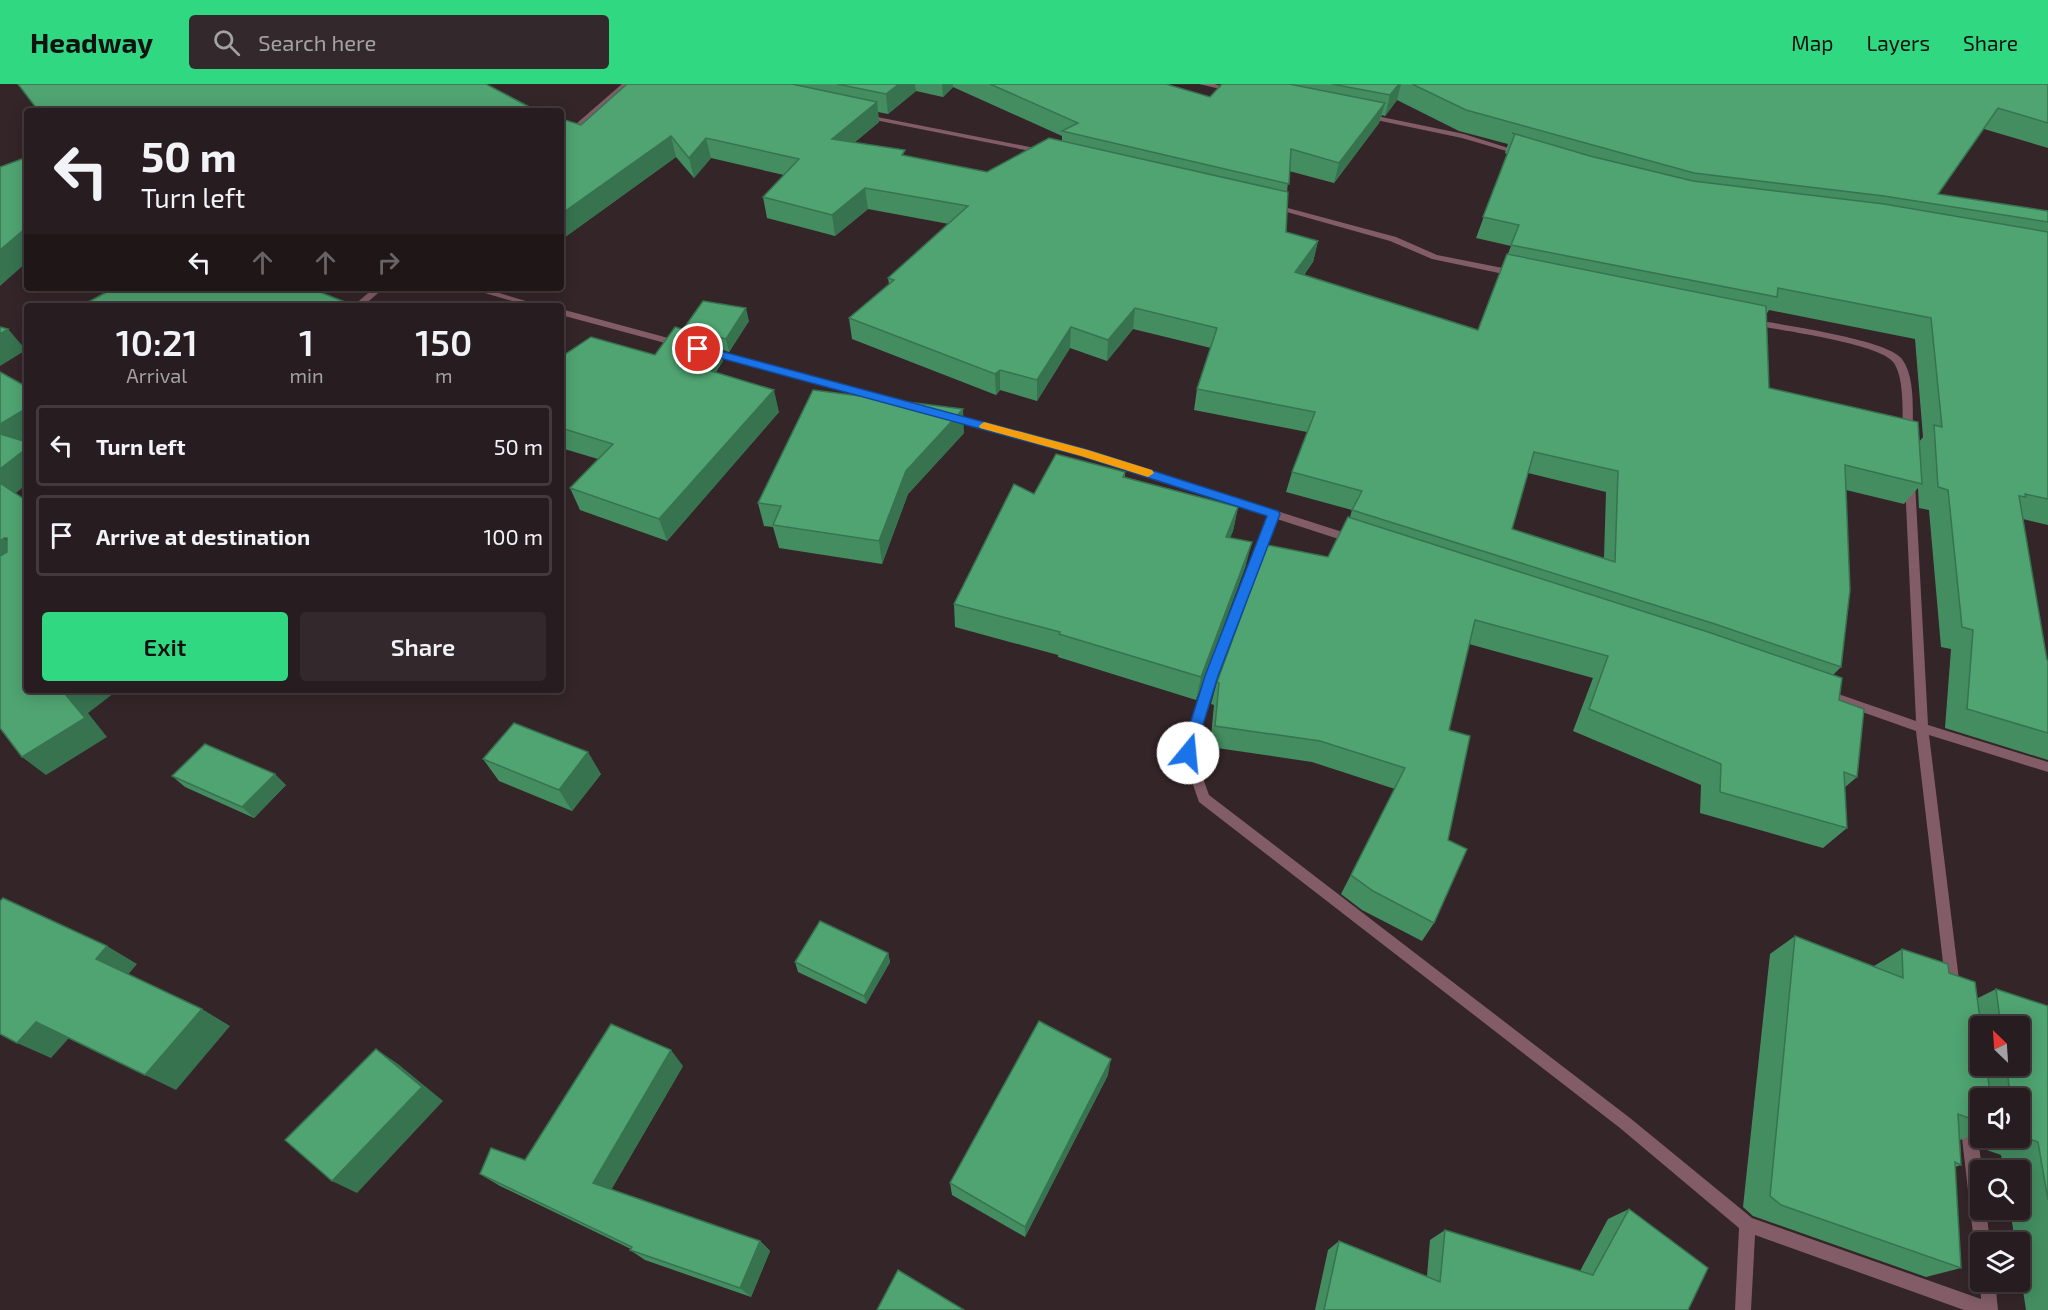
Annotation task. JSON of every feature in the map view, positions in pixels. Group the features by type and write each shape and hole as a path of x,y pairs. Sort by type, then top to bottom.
{"street":[{"path":"564,138 626,84"},
{"path":"1203,84 1248,93"},
{"path":"1359,114 1464,136 1530,156"},
{"path":"859,115 1058,155"},
{"path":"1262,202 1393,239 1435,257 1527,276"},
{"path":"361,303 376,291"},
{"path":"483,291 528,303"},
{"path":"564,313 914,407"},
{"path":"1746,321 1873,346 1898,359 1905,377 1908,447"},
{"path":"936,413 1084,453 1365,543"},
{"path":"1910,471 1922,729 1954,997"},
{"path":"1274,514 1212,676 1188,753 1204,798 1626,1123 1747,1224 1989,1310 1988,1292"},
{"path":"1814,691 1922,729 2048,767"},
{"path":"1966,1102 1981,1232"},
{"path":"1743,1310 1747,1224"}],"building":[{"path":"18,84 486,84 531,108 37,108"},
{"path":"627,84 792,84 877,102 832,139 905,150 902,155 987,172 1049,138 1288,192 1286,232 1318,241 1295,272 1478,330 1507,254 1766,306 1769,388 1918,422 1922,484 1845,465 1850,590 1841,667 1715,624 1352,510 1362,491 1292,472 1315,412 1197,389 1217,328 1135,308 1108,340 1071,327 1037,380 1000,370 995,374 849,318 894,280 888,278 968,206 865,188 832,215 763,197 799,159 706,138 689,158 671,136 564,212 564,120 581,125","holes":["1534,452 1618,471 1615,562 1512,529"]},
{"path":"837,84 899,84 886,94"},
{"path":"990,84 1166,84 1210,97 1222,84 1289,84 1385,103 1339,163 1291,149 1289,184 1062,131 1078,123"},
{"path":"1332,84 1399,84 1390,95"},
{"path":"1412,84 2048,84 2048,123 1998,108 1938,194 2048,211 2048,222 1884,196 1694,173 1466,110"},
{"path":"1512,133 1590,156 1693,181 1884,204 2048,232 2048,499 2025,494 2026,497 2019,496 2048,660 2048,733 1967,709 1973,630 1962,627 1948,490 1938,487 1934,425 1942,427 1931,318 1778,288 1777,297 1511,245 1519,225 1483,217 1515,134"},
{"path":"24,158 24,230 0,250 0,167"},
{"path":"108,291 318,291 348,303 86,303"},
{"path":"703,301 746,308 726,339 684,328"},
{"path":"0,327 8,329 0,334"},
{"path":"675,327 717,339 698,367 774,390 659,519 570,488 613,444 564,429 564,355 591,337 655,355"},
{"path":"0,372 24,385 24,410 0,424"},
{"path":"813,390 963,409 906,471 879,541 773,525 781,506 758,503"},
{"path":"0,434 24,441 24,450 0,469"},
{"path":"1056,454 1125,472 1123,477 1238,507 1226,537 1252,542 1201,677 1059,634 1060,632 954,604 1014,484 1034,494"},
{"path":"0,483 24,499 24,693 66,693 65,694 85,718 22,757 0,728 0,556 7,552 7,538 0,541"},
{"path":"1348,517 1708,632 1842,678 1839,700 1864,709 1857,777 1844,772 1847,828 1720,792 1721,764 1589,709 1608,656 1475,620 1449,730 1470,736 1448,840 1467,849 1434,923 1373,891 1351,875 1405,768 1320,741 1215,726 1219,683 1217,682 1267,545 1328,557"},
{"path":"514,723 588,752 559,790 483,759"},
{"path":"205,744 275,774 242,807 172,776"},
{"path":"3,898 107,946 96,959 202,1009 145,1075 36,1022 17,1043 0,1034 0,901"},
{"path":"820,921 888,953 864,996 795,962"},
{"path":"1795,936 1903,978 1902,949 1948,964 1949,973 1975,982 1980,1016 1970,1016 1970,1076 1988,1076 1989,1088 1970,1088 1970,1118 1958,1114 1961,1165 1955,1162 1961,1268 1781,1205 1770,1196"},
{"path":"1996,989 2048,1006 2048,1200 2038,1142 2030,1139 2030,1088 2009,1088 2008,1076 2030,1076 2030,1016 2000,1016"},
{"path":"1039,1021 1111,1059 1025,1227 950,1183"},
{"path":"611,1024 671,1050 593,1183 760,1241 740,1288 630,1250 632,1247 480,1174 491,1148 525,1160"},
{"path":"376,1049 422,1087 332,1181 285,1140"},
{"path":"1629,1209 1708,1268 1688,1310 1324,1310 1339,1241 1440,1282 1445,1230 1593,1275"},
{"path":"898,1270 964,1310 877,1310"}],"slow traffic":[{"path":"984,426 1148,473"}],"route":[{"path":"698,349 1084,453 1274,514 1212,676 1188,753"}]}
